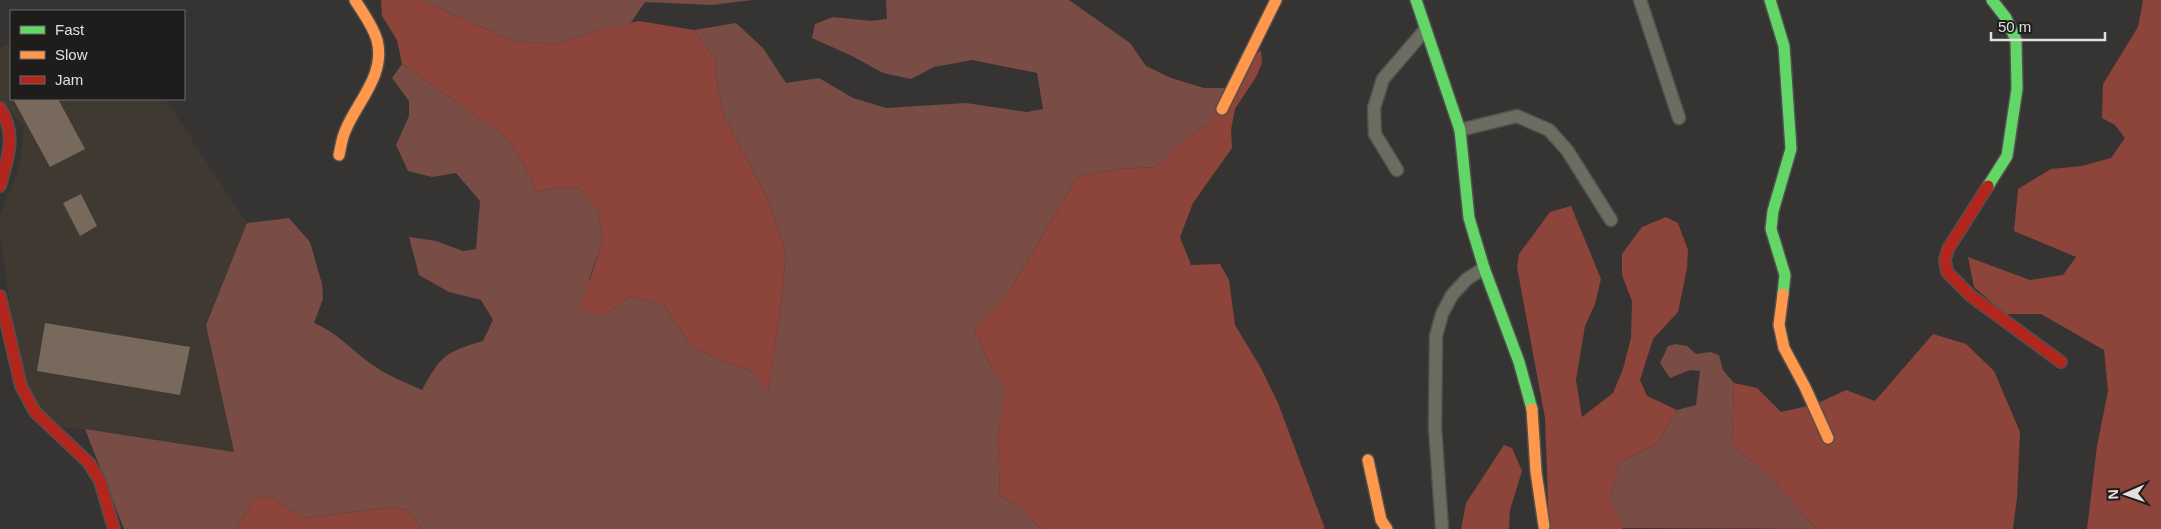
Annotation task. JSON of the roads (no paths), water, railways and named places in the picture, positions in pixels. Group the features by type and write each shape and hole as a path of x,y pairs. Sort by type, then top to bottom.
{"street":[{"path":"339,155 347,127 376,74 379,56 374,32 355,0"},
{"path":"1222,109 1276,0"},
{"path":"1416,0 1460,130 1469,218 1484,268 1520,362 1532,405 1536,472 1544,526"},
{"path":"1640,0 1680,118"},
{"path":"1770,0 1784,46 1791,149 1773,211 1771,229 1785,275 1779,325 1784,348 1805,387 1828,438"},
{"path":"1992,0 2006,18 2016,40 2017,89 2008,156 1948,249 1945,260 1947,272 1971,296 2061,362"},
{"path":"1397,170 1375,134 1374,108 1383,79 1425,30"},
{"path":"0,108 10,129 12,142 0,186"},
{"path":"1460,130 1517,116 1549,130 1567,150 1611,220"},
{"path":"1442,529 1435,427 1436,336 1442,314 1452,296 1467,279 1484,268"},
{"path":"0,296 20,386 35,412 89,463 100,481 114,529"},
{"path":"1368,460 1382,520 1387,529"}]}
